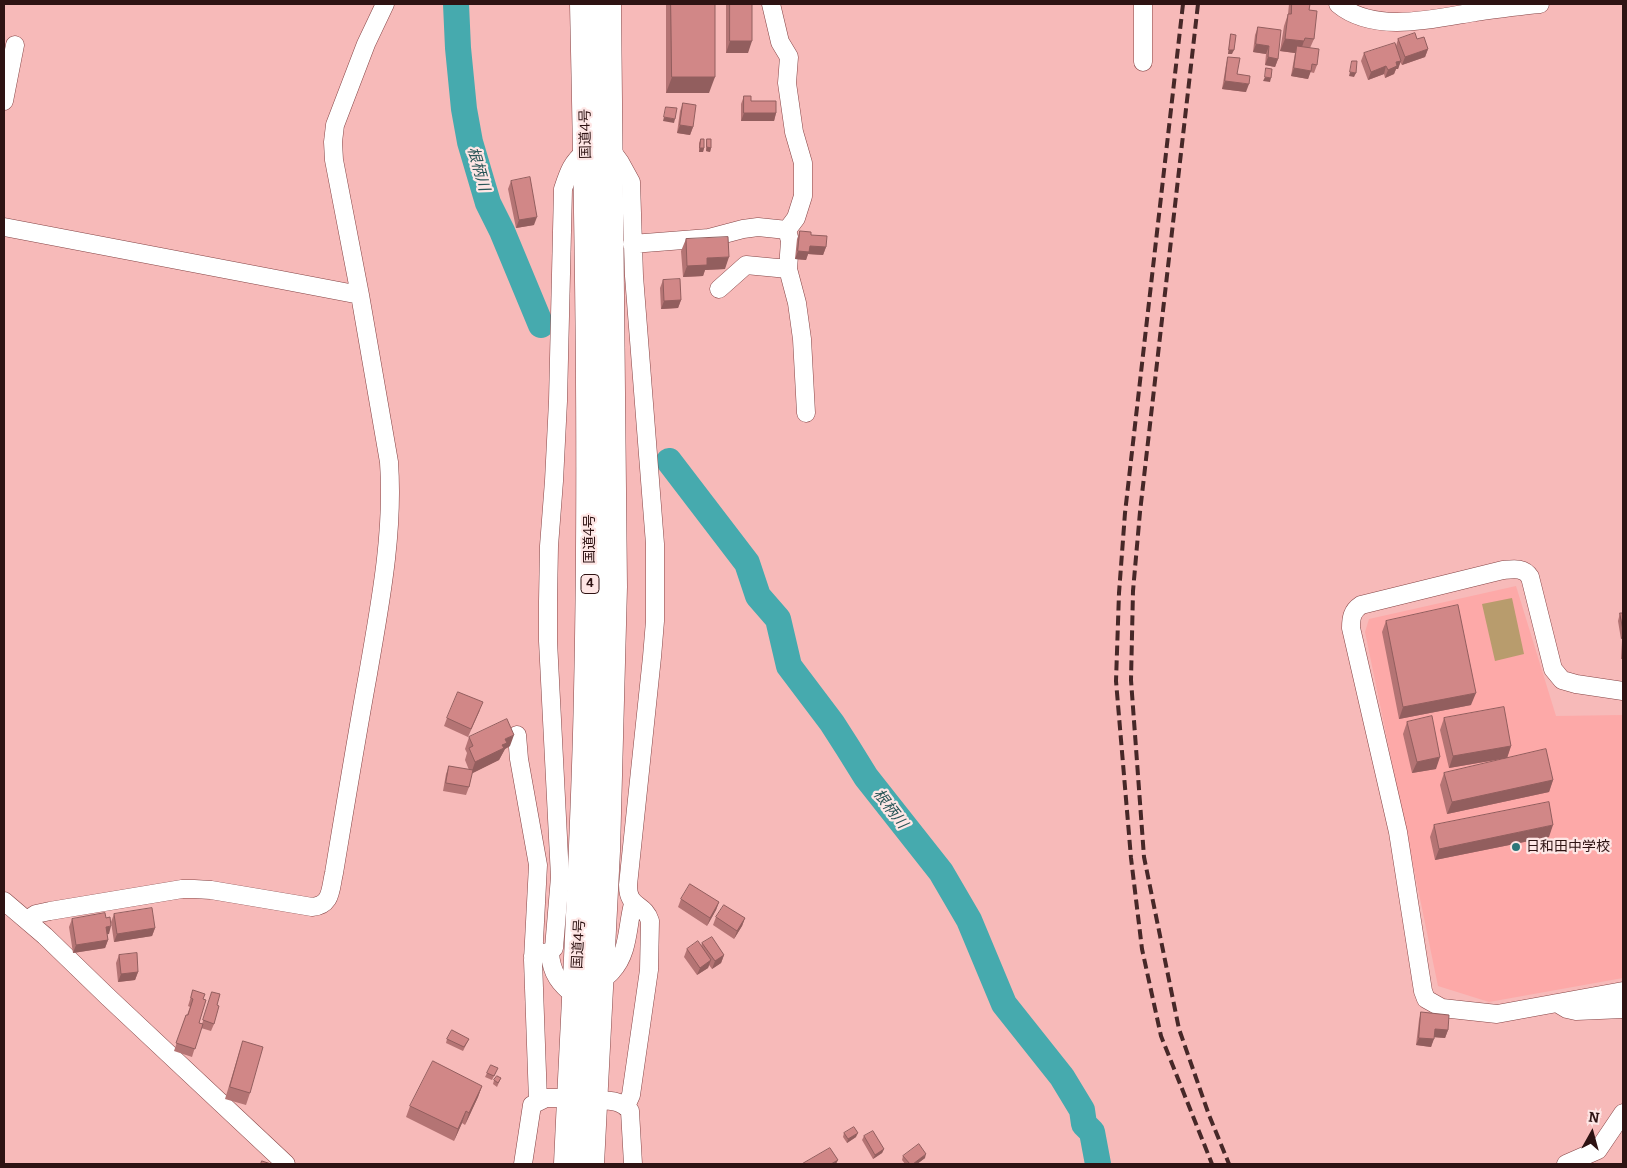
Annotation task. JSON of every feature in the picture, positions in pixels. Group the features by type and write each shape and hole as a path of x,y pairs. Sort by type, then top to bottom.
{"highway":[{"name":"国道4号","path":"568,1164 582,1099 600,981 606,851 613,587 598,149 584,4"},
{"name":"国道4号","path":"590,1164 582,1099 576,997 584,846 590,584 590,355 598,149 607,4"}],"street":[{"path":"27,920 36,914 50,911 182,889 211,890 312,907 320,906 327,901 334,873 380,605 390,518 389,462 334,160 333,142 335,125 366,44 385,4"},
{"path":"771,4 780,42 789,56 787,83 794,132 803,163 803,196 796,218 787,230"},
{"path":"1143,4 1143,62"},
{"path":"1338,4 1362,18 1409,22 1540,4"},
{"path":"4,101 15,45"},
{"path":"542,954 554,948 560,877 548,650 548,602 549,546 558,401 563,189 569,170 577,158 598,149 620,162 630,182 632,244 655,544 652,657 628,885 628,894 634,904 648,913 650,921 649,970 631,1095 626,1106"},
{"path":"4,227 360,295"},
{"path":"632,244 709,238 743,229 787,230"},
{"path":"787,230 790,241 788,269 797,303 802,339 806,413"},
{"path":"718,288 746,265 788,269"},
{"path":"1623,691 1562,680 1553,669 1530,577 1528,573 1521,569 1503,570 1360,605 1355,608 1351,618 1351,628 1398,832 1422,991 1426,999 1435,1005 1449,1010 1497,1014 1623,991"},
{"path":"517,735 519,759 538,866 542,954 538,1101"},
{"path":"4,901 27,920 286,1164"},
{"path":"600,981 613,970 623,954 630,914 634,904"},
{"path":"542,954 550,963 563,987 576,997"},
{"path":"1557,1002 1567,1009 1576,1011 1623,1009"},
{"path":"523,1164 532,1105 546,1098 619,1102 626,1106 630,1111 633,1164"},
{"path":"1566,1164 1598,1150 1623,1113"}],"shaded area":[{"name":"日和田中学校","path":"1516,586 1556,716 1623,715 1623,978 1489,1002 1438,986 1365,632 1369,619"},
{"path":"1512,598 1524,654 1495,661 1482,604"}],"building":[{"path":"671,4 715,4 715,77 672,77"},
{"path":"730,4 752,4 752,41 730,41"},
{"path":"1292,4 1310,4 1309,10 1317,11 1314,39 1305,38 1304,41 1285,39 1288,14 1291,14"},
{"path":"1258,27 1281,30 1278,59 1268,57 1269,46 1256,44"},
{"path":"1415,33 1417,39 1424,37 1428,49 1405,57 1398,39"},
{"path":"1231,34 1236,35 1234,50 1229,50"},
{"path":"1395,43 1401,61 1396,62 1397,66 1388,70 1386,66 1371,72 1364,53"},
{"path":"1297,46 1319,49 1317,65 1312,64 1311,71 1294,68"},
{"path":"1228,57 1240,58 1237,74 1250,76 1249,84 1225,81"},
{"path":"1352,61 1357,61 1356,73 1350,72"},
{"path":"1266,68 1272,69 1271,78 1265,77"},
{"path":"744,96 751,96 751,101 776,101 776,113 744,113"},
{"path":"683,103 696,105 693,127 680,125"},
{"path":"666,107 677,108 675,119 664,117"},
{"path":"701,139 704,139 704,148 700,148"},
{"path":"707,139 711,139 711,148 707,147"},
{"path":"530,177 537,217 519,220 511,181"},
{"path":"800,231 811,232 811,235 827,236 826,247 810,246 809,252 798,251"},
{"path":"728,237 729,257 707,258 707,265 687,266 686,239"},
{"path":"680,279 681,300 664,301 663,280"},
{"path":"1458,605 1476,693 1403,707 1386,621"},
{"path":"1620,613 1623,613 1623,630"},
{"path":"458,692 483,702 471,729 447,718"},
{"path":"1504,707 1511,746 1453,756 1444,718"},
{"path":"1432,716 1440,757 1417,762 1407,722"},
{"path":"507,719 514,735 505,739 507,743 502,745 504,748 475,762 469,748 473,746 469,737"},
{"path":"1546,749 1553,780 1452,802 1444,773"},
{"path":"449,766 473,770 469,787 446,783"},
{"path":"1549,802 1553,825 1439,849 1434,825"},
{"path":"690,884 719,902 710,918 681,899"},
{"path":"724,905 745,918 737,931 716,917"},
{"path":"152,908 155,928 117,934 114,914"},
{"path":"105,913 106,918 110,917 111,926 106,927 108,940 76,945 72,919"},
{"path":"712,937 724,955 715,961 702,943"},
{"path":"698,941 711,960 700,968 687,949"},
{"path":"137,953 138,972 121,974 119,955"},
{"path":"193,990 205,994 203,999 206,1000 199,1023 203,1024 195,1049 176,1043 186,1015 188,1015 193,999 191,998"},
{"path":"212,992 220,994 214,1024 203,1020"},
{"path":"1421,1012 1449,1015 1448,1030 1435,1029 1434,1039 1419,1038"},
{"path":"452,1030 469,1039 464,1047 447,1039"},
{"path":"243,1041 263,1047 250,1093 230,1087"},
{"path":"433,1061 482,1086 469,1113 466,1111 458,1129 410,1106"},
{"path":"491,1065 498,1068 494,1076 487,1073"},
{"path":"497,1076 501,1078 498,1083 494,1080"},
{"path":"854,1127 858,1133 848,1139 844,1133"},
{"path":"873,1131 884,1149 875,1155 864,1136"},
{"path":"919,1144 926,1154 913,1164 910,1164 903,1156"},
{"path":"830,1148 838,1160 831,1164 802,1164"}],"waterway":[{"name":"根柄川","path":"456,4 464,109 470,142 488,203 502,231 541,325"},
{"name":"根柄川","path":"669,461 747,563 758,596 778,619 789,666 832,723 866,777 941,872 969,920 1004,1004 1062,1077 1082,1110 1084,1124 1092,1132 1098,1164"}],"railway":[{"path":"1183,4 1125,513 1119,593 1116,681 1131,858 1142,949 1161,1036 1212,1164"},
{"path":"1198,4 1140,512 1133,591 1131,680 1144,857 1179,1029 1209,1115 1229,1164"}],"place":[{"name":"日和田中学校","path":"1516,847"}]}
